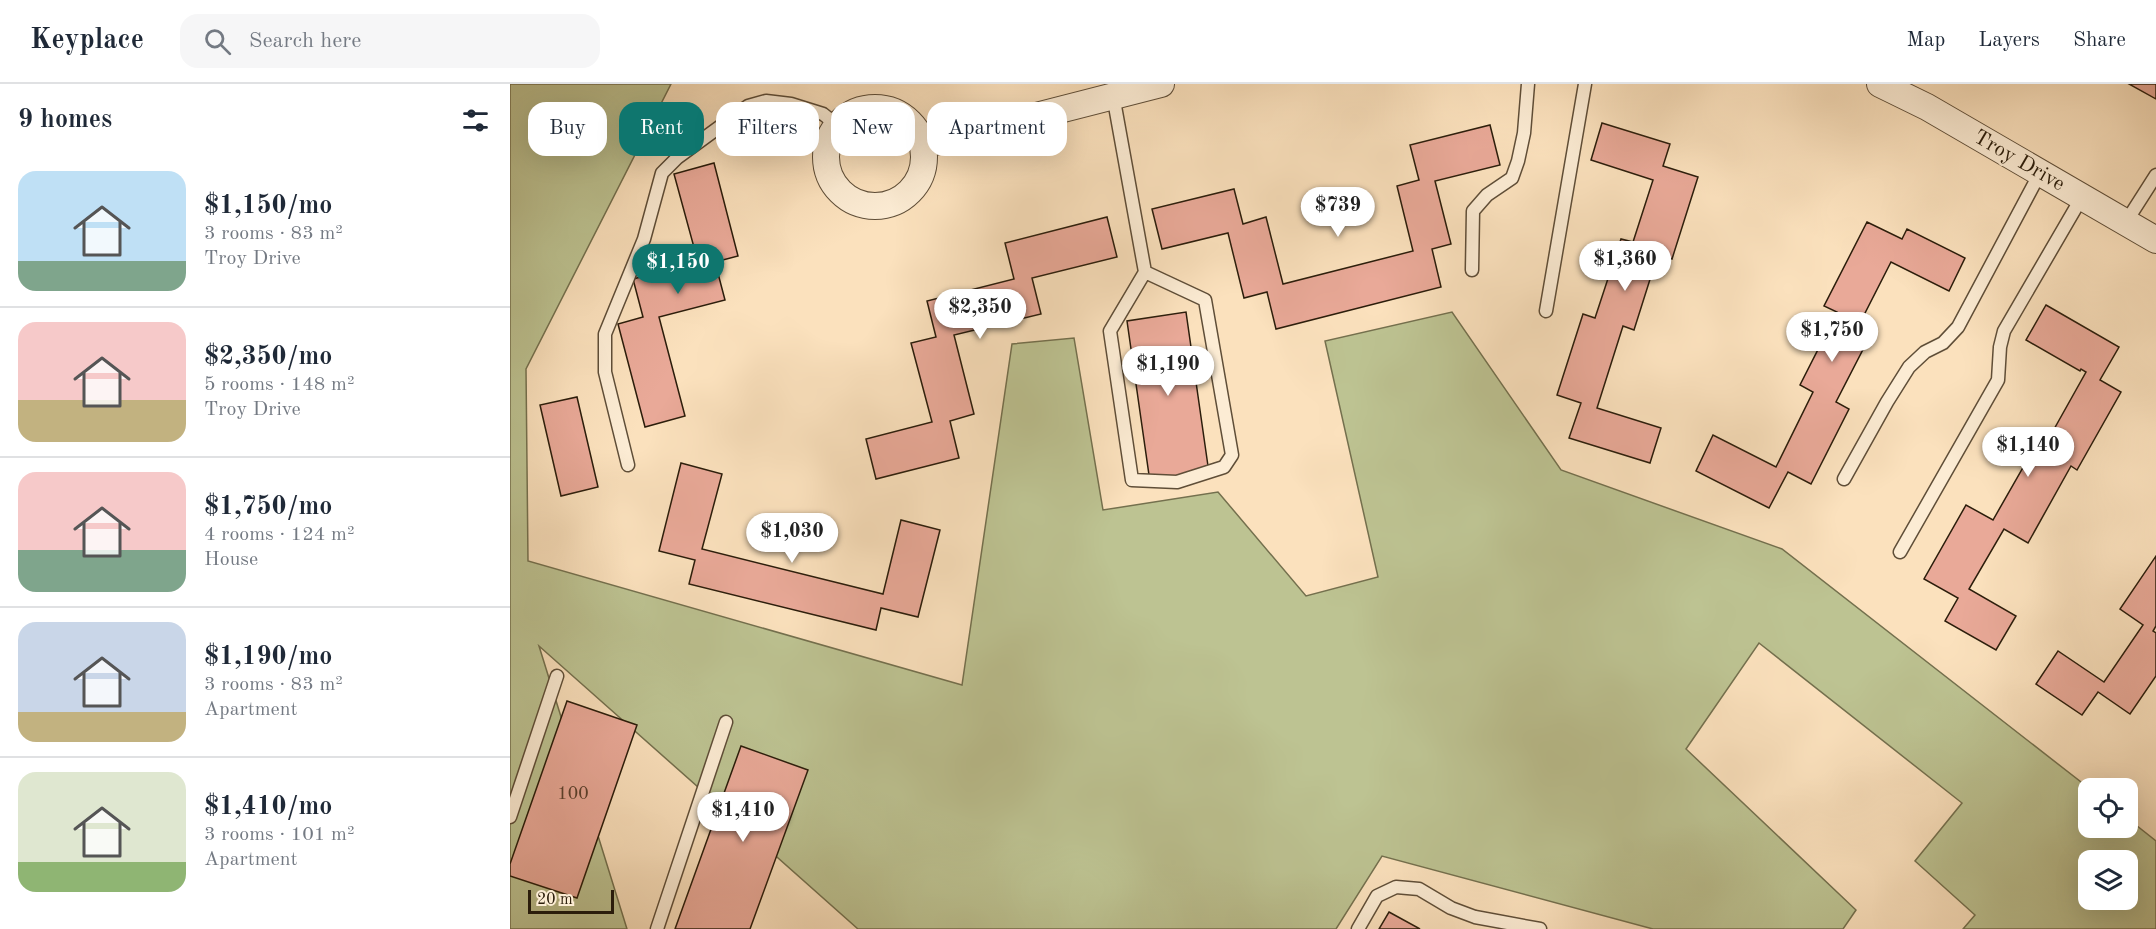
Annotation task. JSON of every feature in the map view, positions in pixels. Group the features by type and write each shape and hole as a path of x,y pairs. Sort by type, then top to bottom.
{"street":[{"path":"923,145 1161,84"},
{"name":"Troy Drive","path":"1880,84 1927,107 2156,240"},
{"path":"831,137 826,156 829,173 836,187 849,199 864,205 881,206 897,201 910,192 920,178 924,162 923,145 915,129"}],"lane":[{"path":"1472,270 1473,211 1487,195 1512,178 1524,133 1528,84"},
{"path":"1546,311 1585,84"},
{"path":"1113,95 1145,273 1110,331 1132,480 1177,482 1224,467 1232,455 1205,300 1145,273"},
{"path":"628,465 605,372 605,334 644,240 662,173 677,158 748,106 766,101 791,104 823,114 831,120"},
{"path":"1844,479 1909,367 1925,352 1942,343 1958,327 2040,173"},
{"path":"2126,222 2156,175"},
{"path":"1900,552 1998,380 2000,347 2004,331 2082,197"},
{"path":"510,817 557,676"},
{"path":"657,929 726,722"},
{"path":"1358,929 1377,896 1396,887 1419,889 1451,908 1474,917 1540,929"}],"green space":[{"path":"510,84 671,84 662,102 619,102 619,156 634,156 526,369 528,561 962,685 1012,344 1074,338 1103,510 1218,492 1306,596 1378,577 1325,341 1452,312 1561,470 1782,549 2078,780 2078,838 2138,838 2138,827 2156,841 2156,929 1963,929 1975,915 1915,861 1962,803 1759,643 1686,749 1856,910 1843,929 1653,929 1382,856 1336,929 858,929 539,646 627,929 510,929"}],"building":[{"path":"2129,84 2156,84 2156,99"},
{"path":"1602,123 1670,144 1663,166 1698,177 1672,259 1658,254 1634,330 1623,326 1597,408 1661,428 1650,463 1569,438 1581,403 1557,395 1583,314 1595,318 1621,239 1633,242 1653,180 1591,160"},
{"path":"1490,125 1500,165 1435,181 1451,244 1432,249 1441,287 1276,329 1267,292 1244,298 1228,233 1162,249 1152,209 1234,189 1243,224 1266,217 1283,284 1413,251 1397,186 1419,180 1410,145"},
{"path":"714,163 738,256 715,262 725,300 659,317 685,416 645,427 618,324 643,317 633,279 698,262 674,174"},
{"path":"1107,217 1117,257 1032,278 1041,314 954,335 974,414 950,421 959,458 876,479 866,439 932,422 911,343 936,337 927,301 1014,279 1005,243"},
{"path":"1867,222 1902,239 1907,229 1965,258 1949,291 1891,262 1860,323 1873,330 1836,402 1849,409 1811,484 1788,472 1769,508 1696,471 1713,435 1776,467 1813,392 1800,385 1837,312 1824,306"},
{"path":"2046,305 2119,347 2100,380 2121,392 2077,470 2071,466 2028,543 2004,529 1969,589 2016,616 1996,650 1945,621 1958,598 1924,579 1966,505 1993,520 2037,443 2044,447 2086,372 2081,369 2080,371 2026,340"},
{"path":"1186,312 1209,473 1150,482 1127,321"},
{"path":"577,397 598,487 561,496 540,405"},
{"path":"681,463 722,474 702,549 883,594 901,520 940,530 918,617 881,608 876,630 689,584 695,560 659,551"},
{"path":"2156,556 2156,626 2153,631 2156,633 2156,676 2130,714 2098,692 2082,715 2036,684 2058,651 2104,682 2143,625 2120,609"},
{"path":"567,701 637,725 577,898 510,876 510,864"},
{"path":"741,746 808,770 750,929 675,929"},
{"path":"1389,912 1420,929 1379,929"}]}
